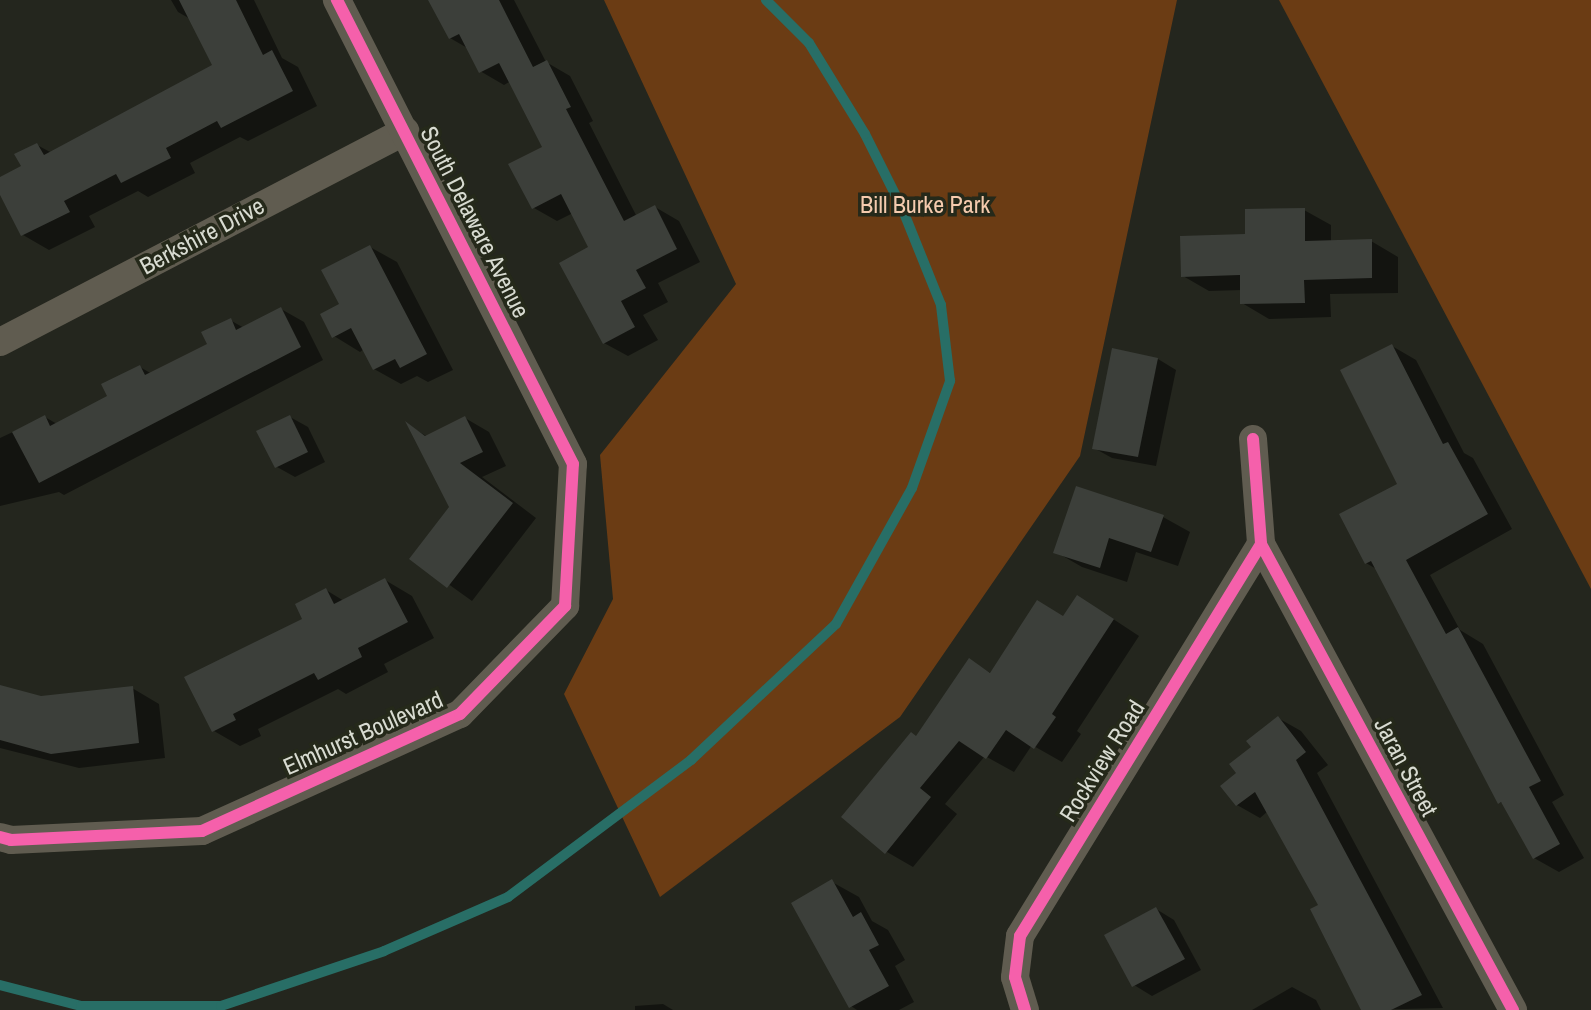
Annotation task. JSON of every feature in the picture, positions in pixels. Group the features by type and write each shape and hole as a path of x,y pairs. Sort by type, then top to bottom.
{"street":[{"name":"South Delaware Avenue","path":"337,0 573,464"},
{"name":"Berkshire Drive","path":"0,342 405,131"},
{"path":"1253,439 1261,544"},
{"name":"Elmhurst Boulevard","path":"0,837 11,840 202,831 460,714 565,606 573,464"},
{"name":"Rockview Road","path":"1025,1010 1015,977 1020,936 1261,544"},
{"name":"Jaran Street","path":"1261,544 1513,1010"}],"green space":[{"name":"Bill Burke Park","path":"604,0 1177,0 1080,456 900,717 660,897 564,694 613,599 600,455 736,284"},
{"path":"1279,0 1591,0 1591,589"}],"building":[{"path":"179,0 236,0 263,55 272,50 293,91 221,128 217,121 166,148 171,158 121,183 116,174 64,201 70,212 21,236 0,195 0,177 21,166 14,154 37,143 44,155 212,65"},
{"path":"428,0 499,0 533,67 547,60 571,107 566,109 624,221 655,205 677,249 636,270 646,288 621,301 635,327 603,344 559,263 588,247 561,194 532,209 508,164 542,147 499,63 479,73 459,34 449,39"},
{"path":"1305,208 1305,241 1372,239 1372,278 1304,280 1305,303 1240,304 1240,275 1181,277 1180,236 1245,234 1245,209"},
{"path":"370,245 427,354 400,368 395,359 373,370 351,328 332,338 320,314 339,304 321,270"},
{"path":"281,307 301,347 39,483 12,432 45,415 50,426 107,396 101,384 140,365 145,375 207,344 201,332 231,318 236,330"},
{"path":"1392,344 1443,444 1448,442 1488,514 1406,560 1446,634 1458,627 1541,781 1529,787 1560,844 1533,859 1501,802 1498,804 1371,561 1365,564 1339,514 1397,484 1340,370"},
{"path":"1112,348 1158,358 1138,457 1092,449"},
{"path":"290,415 308,452 275,468 256,431"},
{"path":"465,416 483,452 460,463 513,503 447,588 409,559 449,507 405,421 425,436"},
{"path":"1076,486 1164,515 1151,552 1109,538 1100,568 1053,553"},
{"path":"385,578 408,622 358,648 362,657 318,680 314,673 233,714 236,720 212,732 184,677 302,619 295,604 326,588 334,604"},
{"path":"1077,595 1114,619 1052,714 1056,717 1034,749 1006,730 986,759 959,741 920,788 931,797 885,854 841,817 911,732 916,736 969,658 990,673 1037,600 1063,616"},
{"path":"0,685 41,696 133,686 139,743 51,754 0,740"},
{"path":"1278,716 1306,752 1296,760 1422,995 1391,1010 1361,1010 1310,909 1318,905 1255,792 1236,806 1220,786 1236,773 1229,764 1251,747 1246,741"},
{"path":"832,879 853,917 861,912 879,945 869,950 889,986 849,1008 791,903"},
{"path":"1156,907 1185,959 1132,987 1104,935"}],"waterway":[{"path":"0,985 81,1006 221,1006 384,951 508,897 691,760 836,624 912,488 950,381 941,305 902,208 865,134 809,43 766,0"}],"cycle path":[{"path":"0,837 11,840 202,831 460,714 565,606 573,464 337,0"},
{"path":"1253,439 1261,544 1513,1010"},
{"path":"1025,1010 1015,977 1020,936 1261,544"}]}
